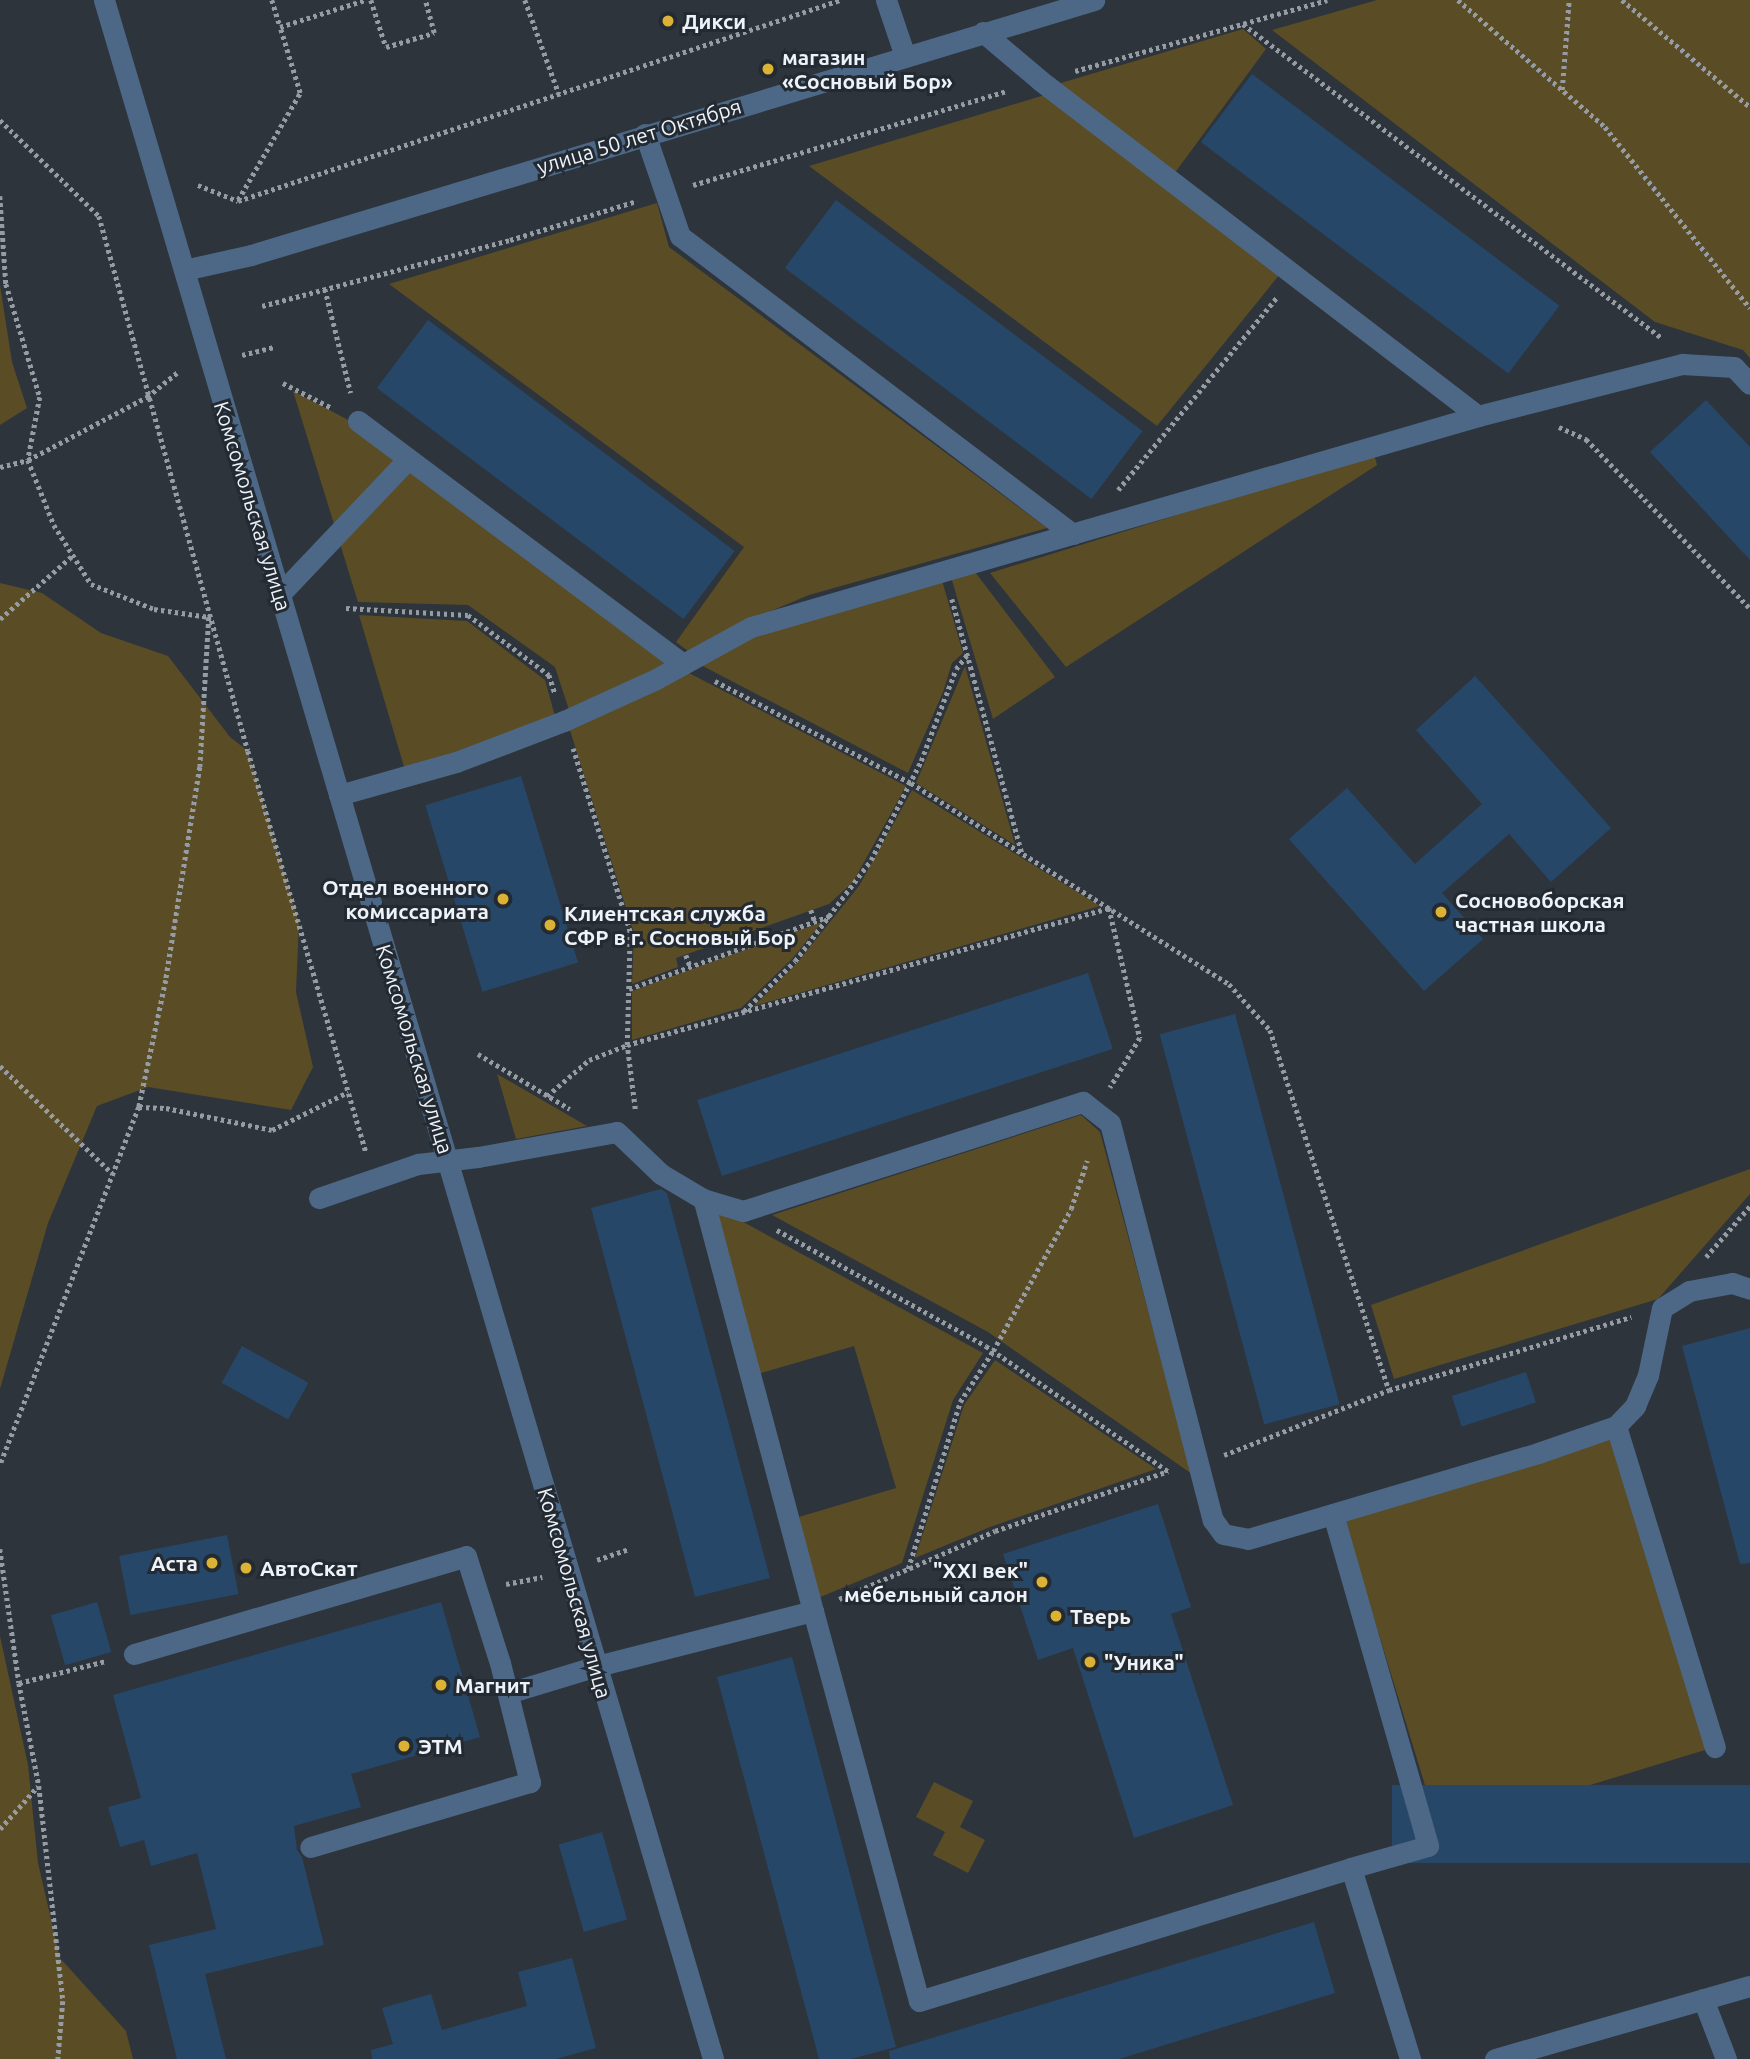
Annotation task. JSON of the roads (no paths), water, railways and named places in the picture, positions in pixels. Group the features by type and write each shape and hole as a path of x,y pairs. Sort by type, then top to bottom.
{"street":[{"name":"Комсомольская улица","path":"104,0 713,2059"},
{"path":"886,0 905,56"},
{"name":"улица 50 лет Октября","path":"184,270 251,255 1094,0"},
{"path":"983,32 1041,81 1478,416"},
{"path":"645,134 680,236 1078,533"},
{"path":"339,795 457,762 564,721 683,664 751,627 1478,416 1682,364 1734,367 1750,384"},
{"path":"358,421 683,664"},
{"path":"279,594 408,459"},
{"path":"318,1198 418,1164 478,1157 617,1132 661,1174 703,1199 743,1211 1083,1102 1110,1123 1213,1520 1223,1534 1248,1539 1538,1453 1616,1426 1635,1406 1647,1375 1662,1308 1689,1291 1732,1283 1750,1289"},
{"path":"703,1199 919,2001 1428,1846 1333,1514"},
{"path":"1616,1426 1715,1748"},
{"path":"134,1654 466,1556 508,1693 530,1782 310,1847"},
{"path":"508,1693 597,1666 813,1611"},
{"path":"1352,1868 1409,2059"},
{"path":"1495,2059 1750,1986"},
{"path":"1703,1999 1726,2059"}],"place":[{"name":"Дикси","path":"668,21"},
{"name":"магазин «Сосновый Бор»","path":"768,69"},
{"name":"Отдел военного комиссариата","path":"503,899"},
{"name":"Сосновоборская частная школа","path":"1441,912"},
{"name":"Клиентская служба СФР в г. Сосновый Бор","path":"550,925"},
{"name":"Аста","path":"212,1563"},
{"name":"АвтоСкат","path":"246,1568"},
{"name":"\"XXI век\" мебельный салон","path":"1042,1582"},
{"name":"Тверь","path":"1056,1616"},
{"name":"\"Уника\"","path":"1090,1662"},
{"name":"Магнит","path":"441,1685"},
{"name":"ЭТМ","path":"404,1746"}]}
